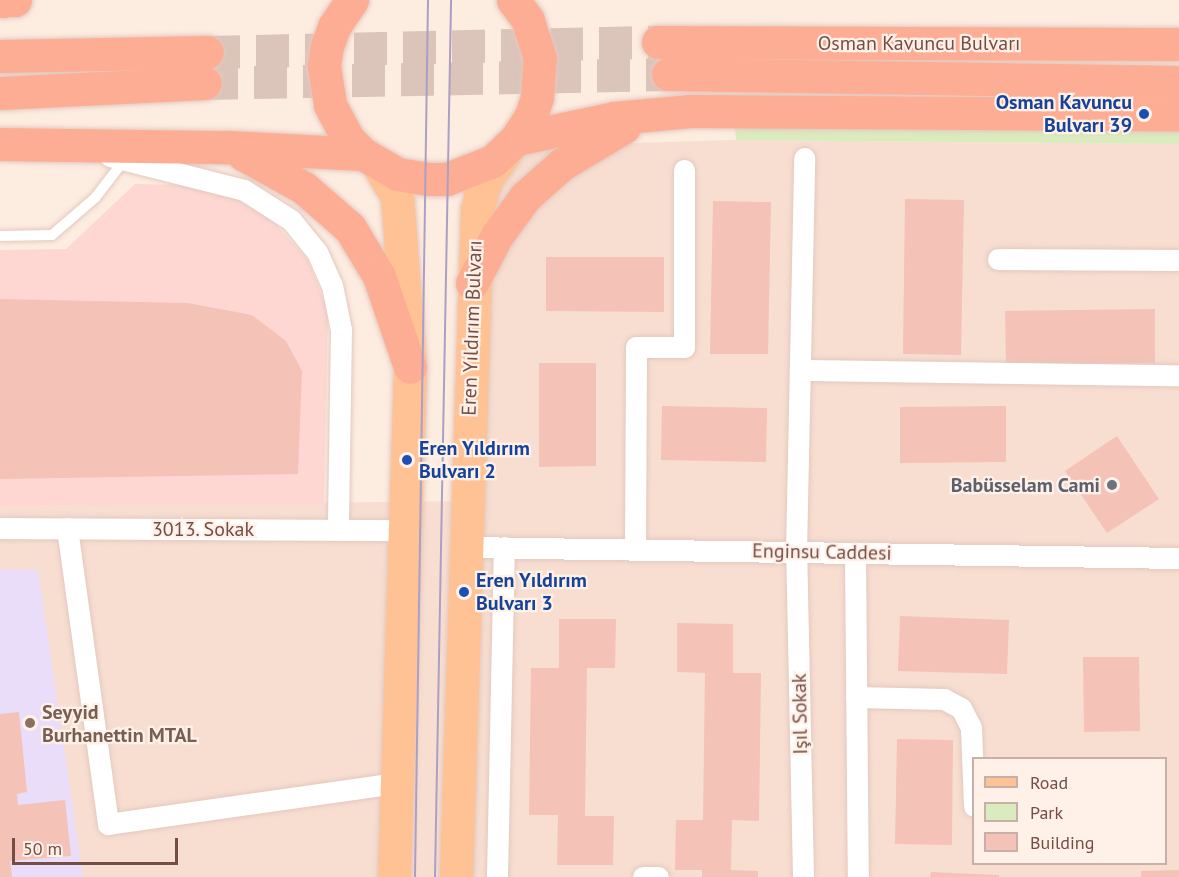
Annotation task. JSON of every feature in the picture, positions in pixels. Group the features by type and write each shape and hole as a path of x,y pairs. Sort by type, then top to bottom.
{"highway":[{"path":"0,1 15,0"},
{"path":"352,0 334,27 327,46 325,86 338,124 371,160 397,174 447,179 493,161 512,144 531,116 540,68 536,38 513,0"},
{"name":"Osman Kavuncu Bulvarı","path":"658,42 1179,44"},
{"path":"0,56 206,67 0,93"},
{"name":"Osman Kavuncu Bulvarı","path":"668,74 1179,82"},
{"path":"512,144 652,113 1179,114"},
{"path":"472,283 496,237 542,180 583,149 652,113"},
{"path":"0,144 228,147 371,160"},
{"path":"228,147 296,182 350,228 379,276 410,367"}],"main road":[{"name":"Eren Yıldırım Bulvarı","path":"456,877 472,283 477,209 485,181 512,144"},
{"path":"371,160 397,196 410,367 394,877"}],"street":[{"path":"66,145 244,190 291,220 317,252 332,285 341,330 338,530"},
{"name":"Işıl Sokak","path":"803,877 796,552 804,158"},
{"path":"635,549 636,347 684,347 684,170"},
{"path":"998,259 1179,260"},
{"path":"800,370 1179,375"},
{"name":"3013. Sokak","path":"0,528 405,530"},
{"path":"67,528 108,824 397,783"},
{"name":"Enginsu Caddesi","path":"465,547 1179,558"},
{"path":"497,877 504,547"},
{"path":"855,553 858,877"},
{"path":"856,697 944,699 961,708 971,728 972,757"},
{"path":"643,877 658,877"}],"lane":[{"path":"0,236 52,235 95,198 125,159"}],"shaded area":[{"path":"736,140 1179,144 1179,877 0,877 0,506 478,501 490,147"},
{"path":"135,184 183,185 235,198 269,217 307,259 328,310 324,503 0,506 0,250 66,249"},
{"name":"Seyyid Burhanettin MTAL","path":"0,569 38,570 83,877 0,877"}],"green space":[{"path":"735,125 1179,132 1179,144 736,140"}],"building":[{"path":"905,199 964,200 961,355 903,354"},
{"path":"713,201 771,202 768,354 710,354"},
{"path":"546,257 664,257 664,312 546,311"},
{"path":"0,299 187,303 252,315 286,341 302,371 298,474 0,479"},
{"path":"1155,309 1155,363 1006,365 1005,311"},
{"path":"539,363 596,363 596,466 539,467"},
{"path":"662,406 767,408 766,462 661,460"},
{"path":"1006,406 1006,462 900,463 900,407"},
{"name":"Babüsselam Cami","path":"1117,436 1159,499 1107,533 1065,471"},
{"path":"900,616 1009,620 1007,674 898,671"},
{"path":"559,619 616,619 615,668 587,668 585,816 614,816 613,865 557,865 558,815 529,815 531,668 559,668"},
{"path":"677,623 733,624 733,673 761,673 759,821 732,820 731,870 758,871 758,877 702,877 702,870 675,870 676,820 703,820 705,673 677,672"},
{"path":"1083,657 1139,657 1140,731 1084,732"},
{"path":"19,712 27,792 17,794 18,805 65,800 71,856 10,861 12,877 0,877 0,714"},
{"path":"897,739 953,740 952,845 895,844"},
{"path":"1179,870 1179,877 1141,877 1141,871"},
{"path":"931,872 999,875 999,877 930,877"}],"tunnel":[{"path":"207,52 658,42"},
{"path":"205,83 668,74"}],"tram line":[{"path":"415,877 428,0"},
{"path":"435,877 451,0"}],"place":[{"name":"Osman Kavuncu Bulvarı 39","path":"1144,114"},
{"name":"Eren Yıldırım Bulvarı 2","path":"407,460"},
{"name":"Babüsselam Cami","path":"1112,485"},
{"name":"Eren Yıldırım Bulvarı 3","path":"464,592"},
{"name":"Seyyid Burhanettin MTAL","path":"30,723"}]}
